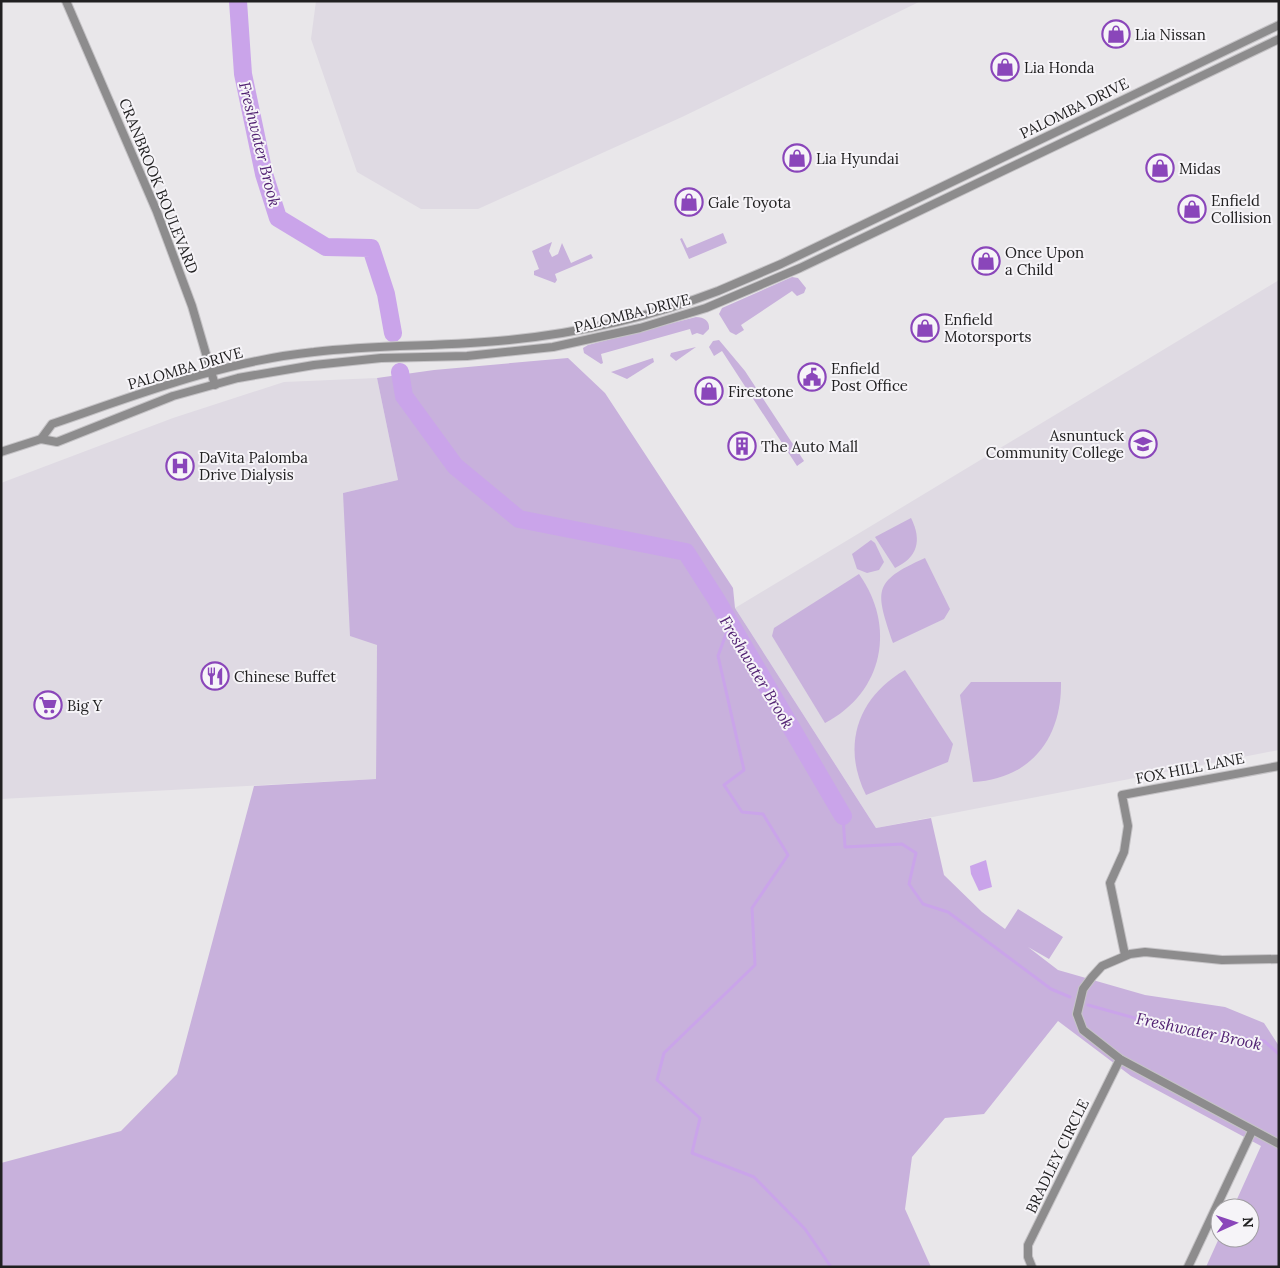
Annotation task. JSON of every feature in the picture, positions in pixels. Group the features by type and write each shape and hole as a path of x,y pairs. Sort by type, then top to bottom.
{"street":[{"name":"CRANBROOK BOULEVARD","path":"66,1 157,212 192,306 215,386"},
{"name":"PALOMBA DRIVE","path":"41,439 52,424 211,373 313,352 509,340 562,332 629,318 701,296 781,264 1279,26"},
{"name":"PALOMBA DRIVE","path":"1,452 41,439 57,442 173,396 248,377 381,358 467,356 564,345 640,328 706,308 800,268 1279,39"},
{"path":"880,216 894,222"},
{"name":"PALOMBA DRIVE","path":"701,296 706,308"},
{"name":"PALOMBA DRIVE","path":"562,332 564,345"},
{"path":"346,350 346,362"},
{"name":"FOX HILL LANE","path":"1125,955 1110,883 1124,852 1128,826 1122,795 1279,766"},
{"path":"1279,959 1222,960 1145,952 1125,955 1102,966 1083,989 1077,1014 1083,1030 1120,1058 1279,1144"},
{"name":"BRADLEY CIRCLE","path":"1032,1267 1028,1257 1028,1244 1120,1058"},
{"path":"1188,1267 1252,1131"}],"shaded area":[{"path":"316,1 921,1 682,117 478,209 421,209 357,172 311,39"},
{"path":"723,233 727,243 689,259 680,239 682,238 687,248"},
{"path":"552,242 549,251 552,257 558,254 562,243 571,263 591,254 593,258 555,274 557,280 555,283 534,275 534,271 539,269 532,251"},
{"path":"792,277 798,278 806,288 804,293 797,296 792,291 741,325 744,330 736,335 730,332 719,314 722,308"},
{"name":"Asnuntuck Community College","path":"1279,280 1279,750 876,828 735,608"},
{"path":"696,317 704,319 709,324 709,329 703,335 697,333 692,335 690,329 601,354 603,363 601,364 584,353 583,348 588,345"},
{"path":"719,340 745,371 804,461 797,466 722,351 714,356 709,347 713,341"},
{"path":"696,347 676,361 670,356 671,353"},
{"path":"568,358 605,393 733,588 735,608 876,828 931,818 944,875 982,912 1005,929 1018,909 1063,937 1049,959 1028,947 1058,970 1145,995 1225,1007 1264,1023 1279,1046 1279,1267 1206,1267 1215,1248 1260,1248 1260,1198 1238,1198 1261,1146 1131,1076 1058,1021 984,1114 945,1118 912,1157 905,1209 931,1267 1,1267 1,1163 121,1131 177,1074 254,786 376,779 377,645 350,636 343,493 398,480 377,378 434,370"},
{"path":"653,358 654,362 627,379 611,372"},
{"path":"377,378 398,480 343,493 377,645 376,779 1,799 1,483 173,418 284,382"},
{"path":"911,518 916,534 916,547 909,559 895,568 875,537"},
{"path":"871,540 875,543 884,562 879,570 867,573 857,569 852,554"},
{"path":"925,558 950,609 944,619 893,643 883,611 882,590 895,574"},
{"path":"859,574 871,594 878,615 880,636 878,656 871,676 860,694 845,710 825,723 772,636 774,628"},
{"path":"905,670 953,744 948,762 866,795 855,758 858,724 865,708 876,694 889,681"},
{"path":"971,682 1061,682 1060,702 1056,721 1049,737 1039,752 1027,764 1011,773 993,779 973,782 960,695"},
{"path":"986,860 992,887 979,891 971,874 970,866"}],"waterway":[{"name":"Freshwater Brook","path":"238,1 243,74 264,174 278,218 326,247 371,248 386,294 393,333"},
{"name":"Freshwater Brook","path":"400,372 404,396 455,466 519,519 686,552 716,599 843,816"},
{"path":"730,623 718,656 744,770 724,785 742,812 763,814 788,855 752,908 755,965 664,1053 657,1080 700,1118 692,1153 754,1177 805,1229 831,1267"},
{"name":"Freshwater Brook","path":"843,816 845,847 902,844 916,853 909,884 923,904 948,912 1051,989 1070,997"},
{"name":"Freshwater Brook","path":"1088,1005 1167,1027 1264,1041 1279,1054"}],"place":[{"name":"Lia Nissan","path":"1116,34"},
{"name":"Lia Honda","path":"1005,67"},
{"name":"Lia Hyundai","path":"797,158"},
{"name":"Midas","path":"1160,168"},
{"name":"Gale Toyota","path":"689,202"},
{"name":"Enfield Collision","path":"1192,209"},
{"name":"Once Upon a Child","path":"986,261"},
{"name":"Enfield Motorsports","path":"925,328"},
{"name":"Enfield Post Office","path":"812,377"},
{"name":"Firestone","path":"709,391"},
{"name":"Asnuntuck Community College","path":"1143,444"},
{"name":"The Auto Mall","path":"742,446"},
{"name":"DaVita Palomba Drive Dialysis","path":"180,466"},
{"name":"Chinese Buffet","path":"215,676"},
{"name":"Big Y","path":"48,705"}]}
